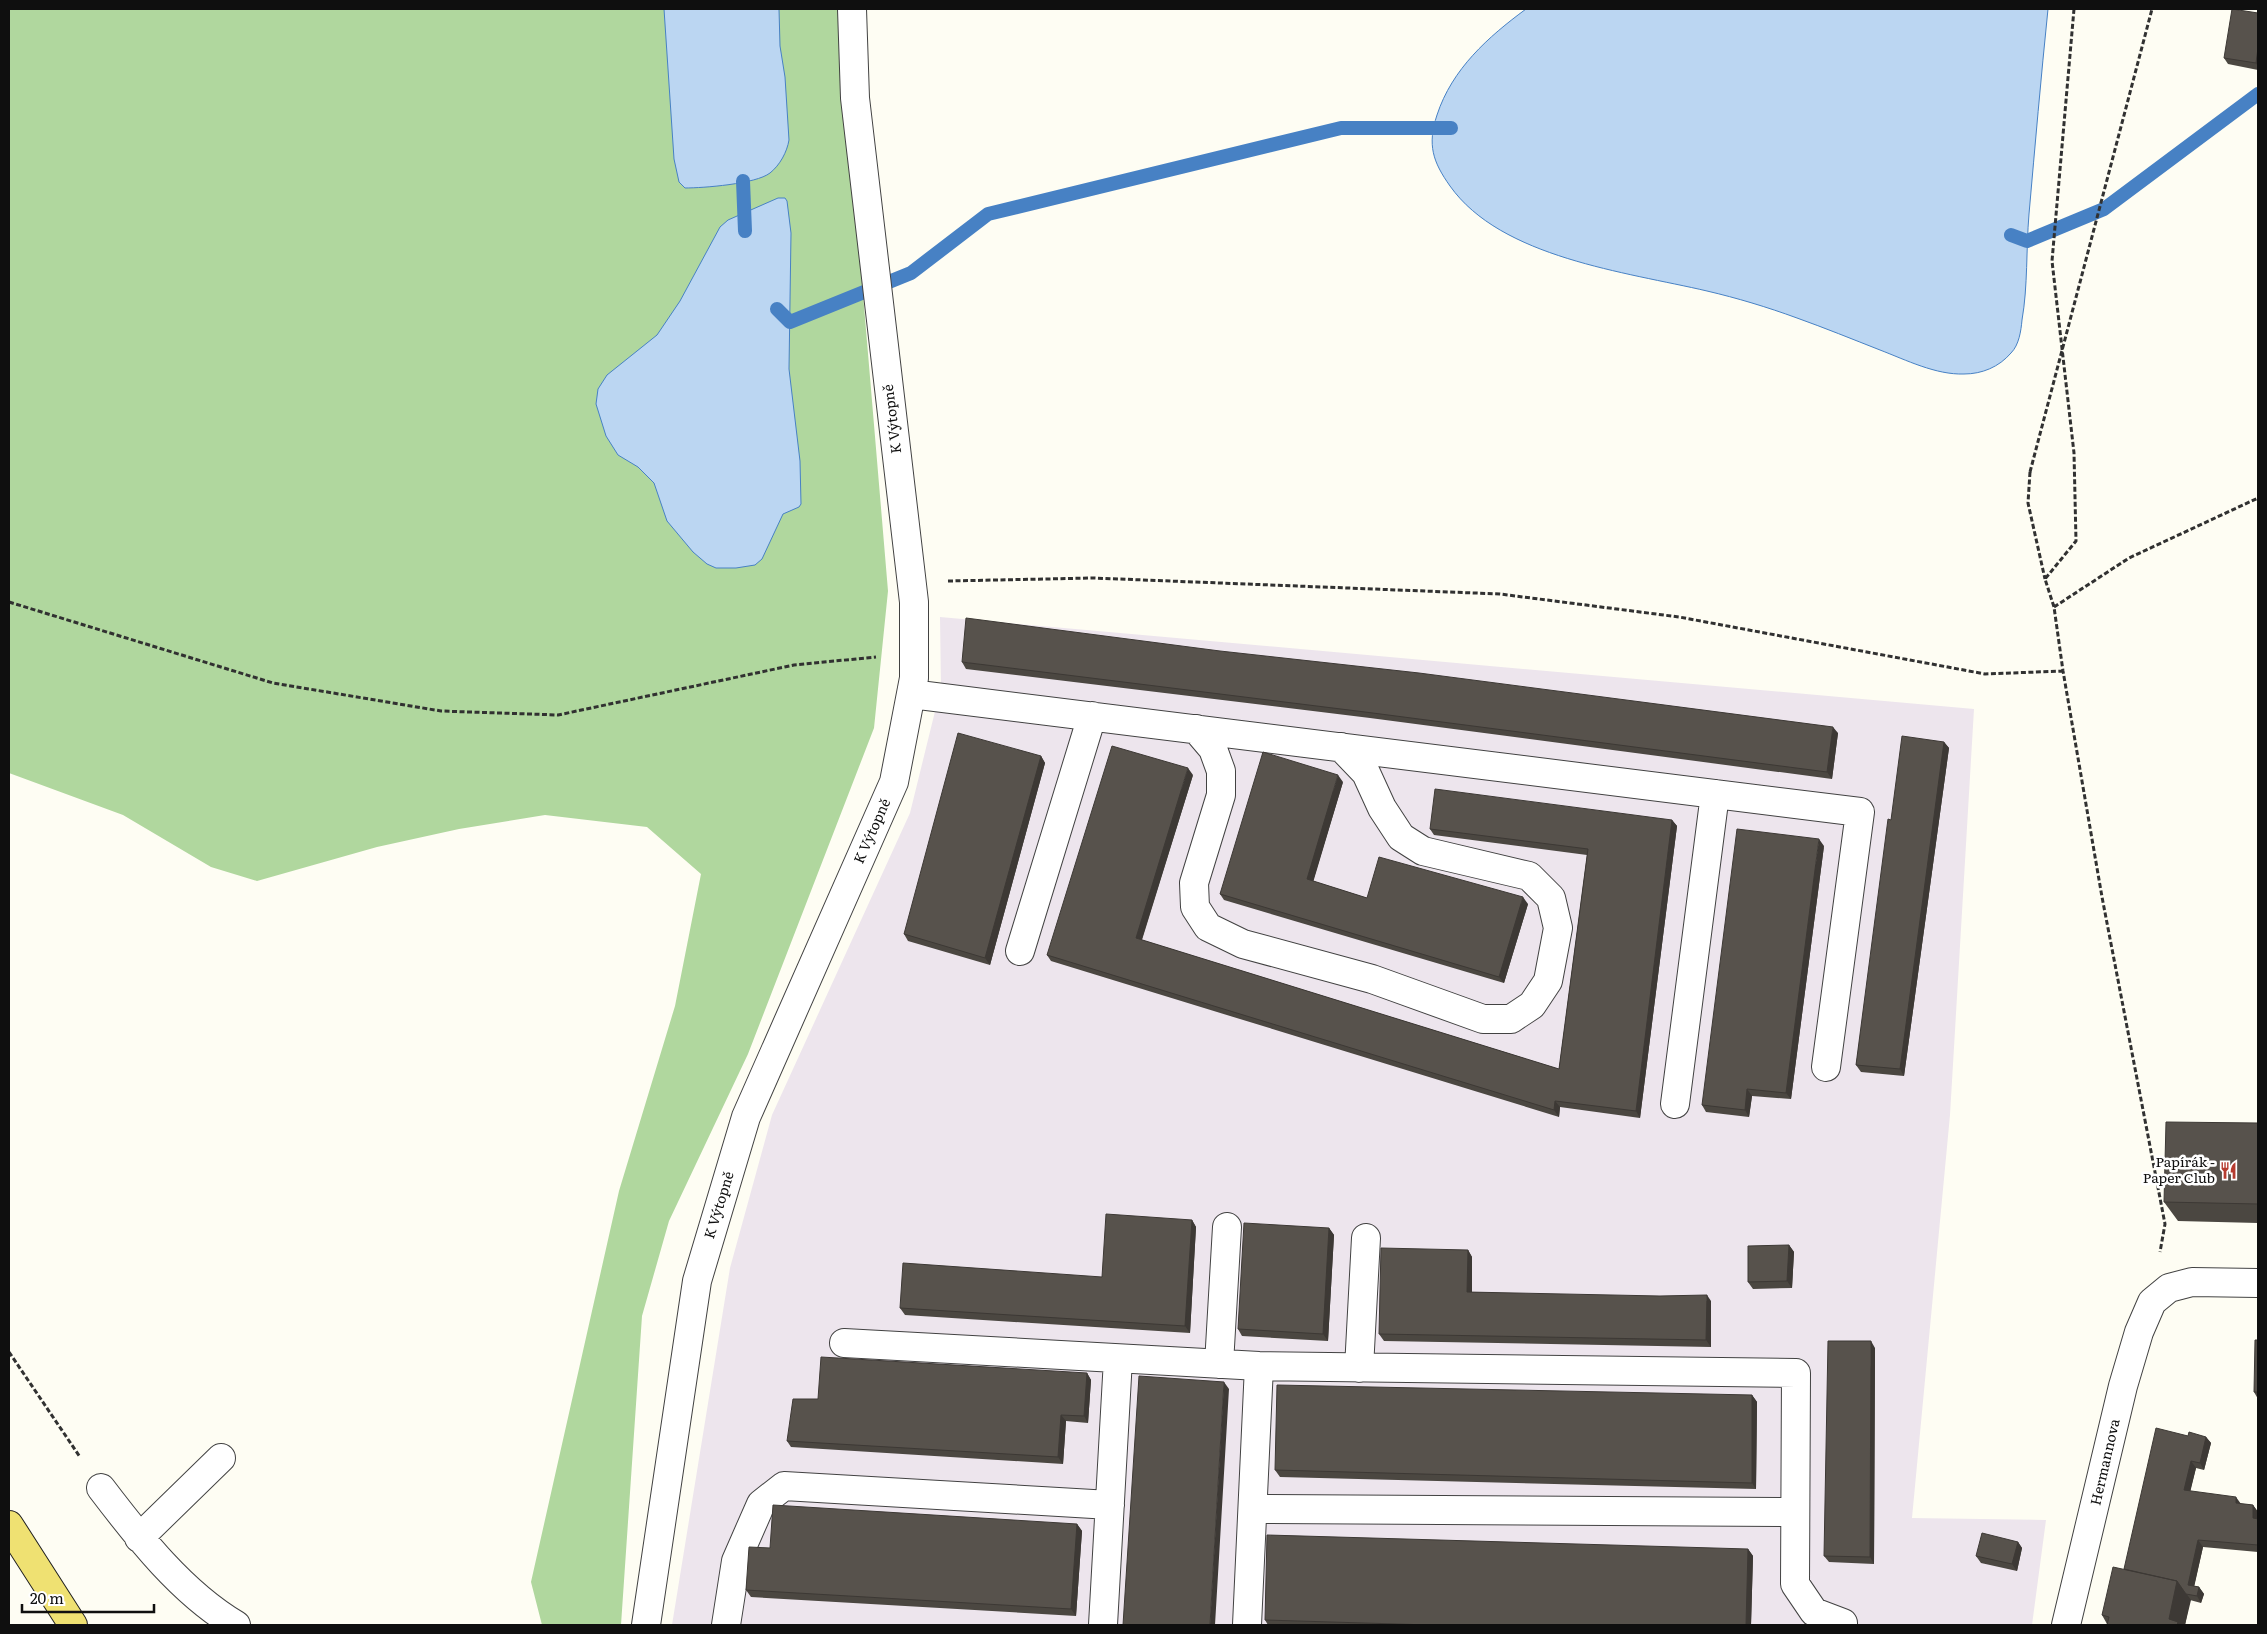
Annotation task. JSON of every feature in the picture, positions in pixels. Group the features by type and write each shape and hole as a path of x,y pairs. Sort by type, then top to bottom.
{"main road":[{"path":"9,1524 74,1625"}],"street":[{"name":"K Výtopně","path":"646,1625 697,1281 746,1117 894,782 914,678 914,602 855,98 852,9"},
{"path":"911,694 1860,812 1826,1067"},
{"path":"1020,951 1092,716"},
{"path":"1196,729 1212,749 1221,771 1221,795 1194,883 1195,907 1208,927 1243,944 1372,979 1483,1019 1510,1019 1532,1006 1548,981 1558,928 1551,898 1529,876 1423,851 1401,838 1382,808 1366,773 1341,747"},
{"path":"1675,1104 1715,794"},
{"path":"1219,1364 1227,1227"},
{"path":"1358,1368 1366,1238"},
{"path":"2152,1302 2169,1288 2192,1282 2258,1283"},
{"name":"Hermannova","path":"2066,1625 2123,1386 2139,1332 2152,1302"},
{"path":"844,1343 1259,1366 1796,1373 1795,1584 1814,1612 1844,1624"},
{"path":"1103,1625 1118,1359"},
{"path":"1247,1625 1254,1509 1259,1366"},
{"path":"139,1538 221,1458"},
{"path":"726,1625 736,1561 761,1504 784,1486 1110,1505"},
{"path":"101,1488 139,1538 211,1610 236,1625"},
{"path":"1254,1509 1794,1512"}],"path":[{"path":"2045,579 2076,541 2074,453 2052,261 2074,9"},
{"path":"2152,9 2030,472 2028,503 2045,579 2054,608 2062,671 2102,897 2165,1224 2152,1302"},
{"path":"2054,608 2129,558 2258,498"},
{"path":"911,582 1093,578 1500,594 1679,617 1985,674 2062,671"},
{"path":"9,602 273,683 441,711 558,715 794,665 914,654"},
{"path":"9,1352 101,1488"}],"shaded area":[{"path":"940,617 1974,709 1950,1115 1912,1518 2046,1520 2032,1625 672,1625 730,1268 772,1115 910,813 941,687"}],"green space":[{"path":"9,9 839,9 888,591 874,728 748,1054 669,1221 642,1316 621,1625 542,1625 531,1582 619,1191 675,1006 701,874 647,827 545,815 459,829 377,847 257,881 211,867 123,815 9,773"}],"water":[{"path":"664,9 779,9 780,46 785,77 789,140 782,158 770,173 742,183 716,186 685,188 679,182 674,159"},
{"path":"1526,9 2048,9 2029,214 2024,307 2018,342 2014,350 1996,366 1984,371 1964,374 1943,372 1911,362 1763,306 1567,258 1532,246 1500,230 1472,210 1450,186 1439,169 1433,153 1432,135 1444,98 1462,69 1485,43"},
{"path":"778,198 785,198 787,201 791,233 789,369 800,461 801,504 799,507 783,514 762,559 755,565 736,568 716,568 707,564 693,552 667,521 654,483 638,467 618,455 606,436 596,404 598,389 607,375 657,335 680,301 720,227 728,220"}],"building":[{"path":"2232,9 2258,13 2256,63 2224,58"},
{"path":"966,618 1220,651 1419,673 1833,727 1827,772 962,662"},
{"path":"958,733 1041,756 985,958 904,934"},
{"path":"1902,736 1944,742 1900,1069 1856,1065 1888,819 1891,820"},
{"path":"1112,746 1188,768 1136,938 1559,1069 1588,849 1430,829 1435,789 1672,820 1636,1111 1555,1101 1554,1110 1047,955"},
{"path":"1263,752 1338,775 1307,879 1367,898 1379,857 1523,897 1499,977 1220,894"},
{"path":"1737,829 1819,839 1786,1093 1747,1089 1745,1110 1702,1105"},
{"path":"2166,1122 2258,1123 2258,1204 2164,1202"},
{"path":"1106,1214 1192,1220 1185,1326 900,1308 903,1263 1102,1277"},
{"path":"1244,1223 1329,1228 1323,1334 1238,1329"},
{"path":"1789,1245 1787,1281 1748,1282 1748,1246"},
{"path":"1381,1248 1468,1250 1467,1292 1660,1296 1707,1295 1706,1340 1379,1334"},
{"path":"2255,1340 2258,1340 2258,1392 2254,1392"},
{"path":"1828,1341 1871,1341 1870,1557 1824,1556"},
{"path":"821,1357 1087,1373 1084,1416 1061,1415 1058,1457 787,1441 793,1399 818,1399"},
{"path":"1139,1376 1224,1382 1210,1625 1123,1625"},
{"path":"1277,1385 1752,1395 1752,1483 1275,1470"},
{"path":"2156,1428 2188,1436 2189,1432 2206,1437 2200,1463 2191,1461 2184,1490 2236,1497 2236,1503 2253,1505 2253,1518 2258,1519 2258,1545 2198,1540 2188,1585 2199,1587 2197,1596 2186,1594 2177,1581 2124,1569"},
{"path":"773,1505 1077,1524 1071,1609 746,1590 749,1547 770,1548"},
{"path":"1982,1533 2018,1542 2012,1564 1976,1556"},
{"path":"1267,1535 1748,1549 1746,1625 1430,1625 1265,1620"},
{"path":"2113,1567 2177,1581 2169,1619 2178,1622 2177,1625 2107,1625 2109,1617 2102,1615"}],"waterway":[{"path":"2011,235 2027,241 2104,209 2258,94"},
{"path":"777,309 790,322 911,273 988,214 1341,128 1451,128"},
{"path":"743,181 745,231"}],"place":[{"name":"Papírák - Paper Club","path":"2229,1170"}]}
